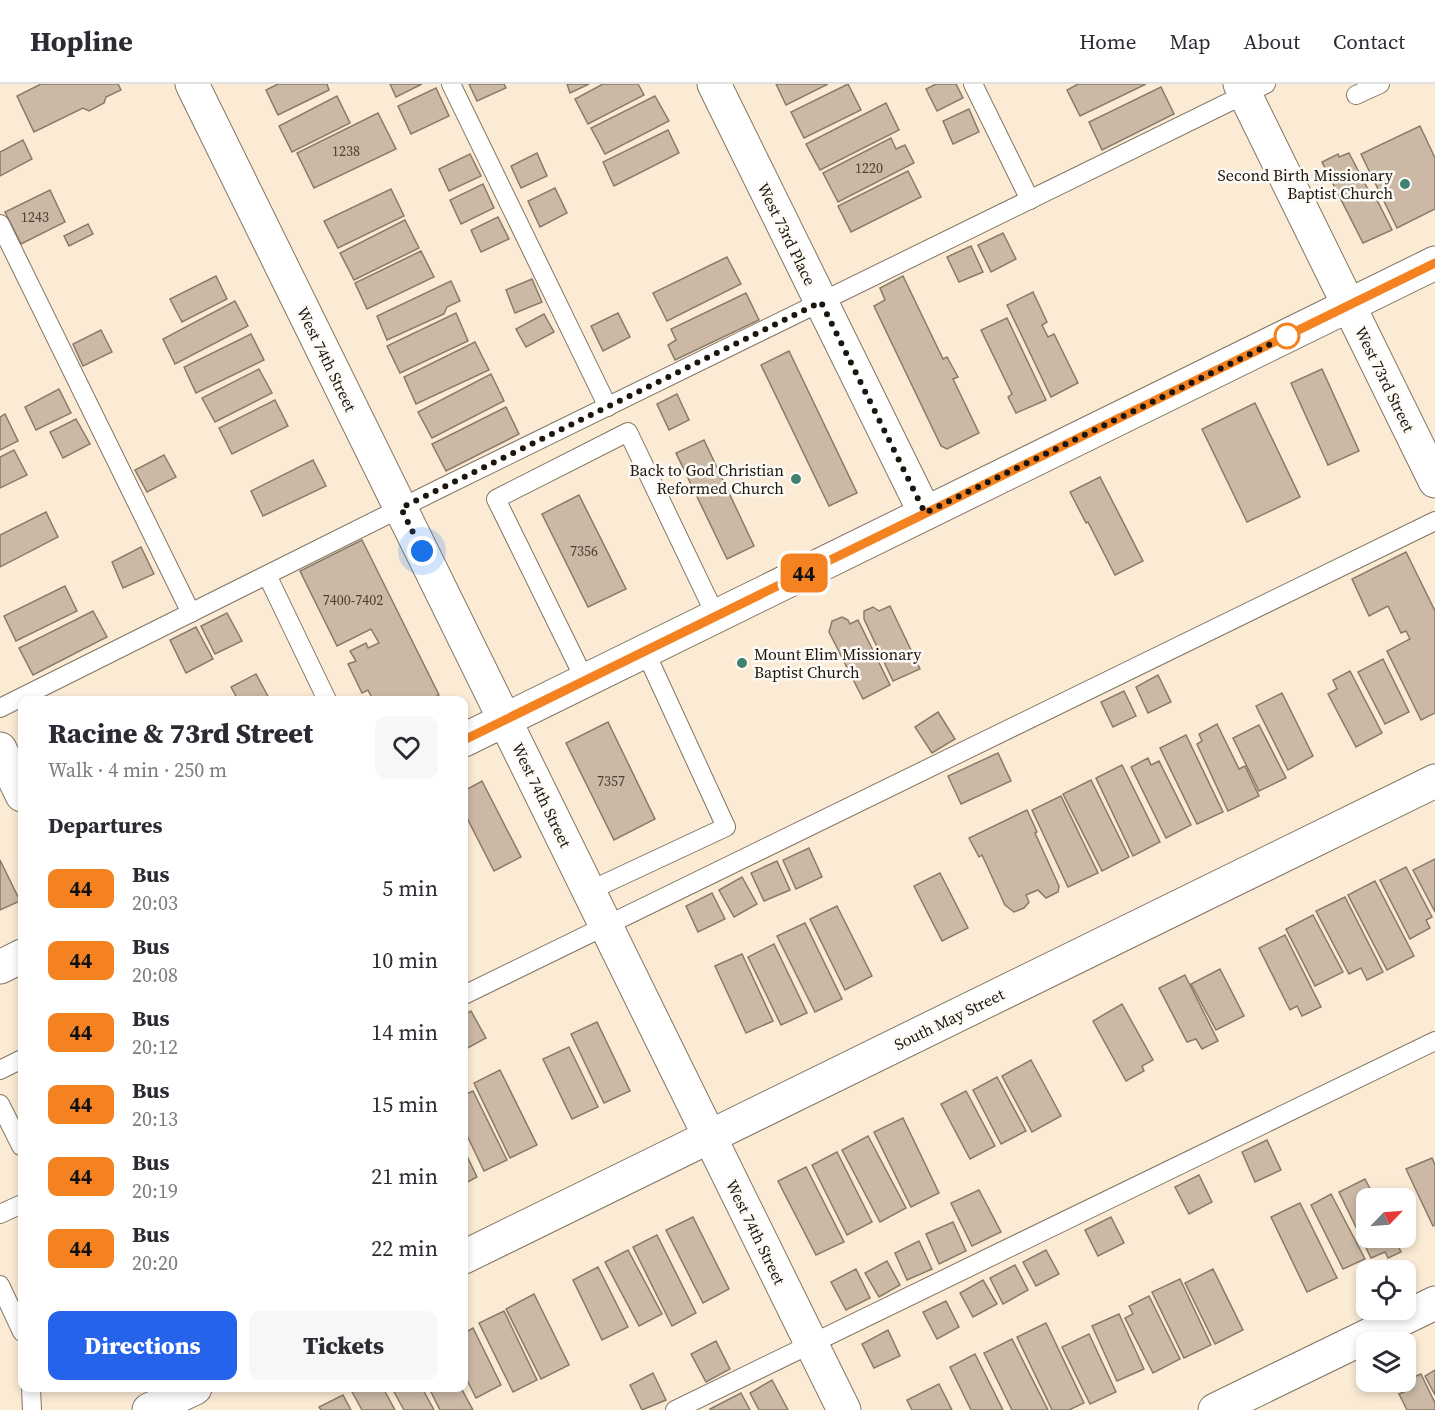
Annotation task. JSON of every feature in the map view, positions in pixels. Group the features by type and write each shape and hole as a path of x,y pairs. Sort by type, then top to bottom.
{"street":[{"name":"West 74th Street","path":"192,84 844,1410"},
{"name":"West 73rd Place","path":"714,84 925,513"},
{"name":"West 73rd Street","path":"1250,87 1349,306 1435,481"},
{"path":"468,738 1435,263"},
{"path":"0,749 18,787"},
{"name":"South May Street","path":"468,1255 1435,781"},
{"path":"0,967 18,958"},
{"path":"1215,1410 1435,1303"},
{"path":"149,1410 187,1392"}],"lane":[{"path":"451,84 608,407"},
{"path":"973,84 1030,200"},
{"path":"1356,95 1380,84"},
{"path":"24,696 401,508 1030,200 1250,87"},
{"path":"0,224 191,613"},
{"path":"585,680 496,499 628,432 716,616"},
{"path":"468,994 1435,521"},
{"path":"267,575 325,696"},
{"path":"589,891 726,828 645,651"},
{"path":"0,708 18,699"},
{"path":"675,1410 1435,1041"},
{"path":"0,1070 18,1061"},
{"path":"0,1104 18,1140"},
{"path":"0,1214 18,1206"},
{"path":"0,1285 18,1323"},
{"path":"31,1392 32,1410"}],"building":[{"path":"41,84 118,84 121,90 106,97 104,103 89,111 83,108 34,132 17,96"},
{"path":"278,84 327,84 329,90 278,115 266,90"},
{"path":"390,84 422,84 396,97"},
{"path":"469,84 504,84 506,88 477,101"},
{"path":"567,84 589,84 570,93"},
{"path":"603,84 638,84 644,95 588,124 575,99"},
{"path":"776,84 828,84 786,105"},
{"path":"848,84 861,110 804,138 791,112"},
{"path":"936,84 956,84 963,98 937,111 926,89"},
{"path":"1078,84 1146,84 1080,116 1067,90"},
{"path":"1161,87 1174,114 1102,150 1089,122"},
{"path":"436,88 449,116 411,134 398,106"},
{"path":"337,96 350,123 292,152 279,126"},
{"path":"655,96 669,121 605,154 591,128"},
{"path":"886,103 899,130 820,170 806,144"},
{"path":"969,109 979,132 953,144 943,121"},
{"path":"378,113 396,149 314,188 297,153"},
{"name":"Second Birth Missionary Baptist Church","path":"1420,126 1435,158 1435,209 1397,228 1361,154"},
{"path":"668,130 679,153 614,186 603,162"},
{"path":"891,138 896,149 905,145 914,163 838,202 823,173"},
{"path":"23,140 32,159 0,176 0,152"},
{"path":"537,153 547,176 521,188 511,166"},
{"path":"1349,153 1392,230 1363,243 1322,162 1338,154 1339,157"},
{"path":"470,154 481,176 449,191 439,169"},
{"path":"908,171 921,197 851,232 838,206"},
{"path":"483,184 494,208 461,224 450,200"},
{"path":"555,188 567,213 540,227 528,201"},
{"path":"391,189 404,216 338,248 324,221"},
{"path":"50,190 65,222 21,244 5,212"},
{"path":"498,217 509,239 481,252 471,230"},
{"path":"405,220 419,248 354,280 340,253"},
{"path":"88,224 93,234 69,246 64,236"},
{"path":"1003,233 1016,259 991,272 978,245"},
{"path":"971,246 983,272 959,282 947,257"},
{"path":"421,251 434,277 367,309 355,283"},
{"path":"727,257 741,284 667,321 653,293"},
{"path":"216,276 227,299 182,322 170,299"},
{"path":"903,276 943,359 947,357 958,377 953,379 979,433 947,449 941,446 874,306 885,300 880,288"},
{"path":"532,279 542,302 515,313 506,290"},
{"path":"451,281 460,301 447,307 444,314 387,340 377,316"},
{"path":"1033,292 1047,322 1042,325 1048,337 1054,334 1078,383 1051,397 1007,305"},
{"path":"746,293 759,320 675,360 668,345 676,340 671,329"},
{"path":"235,301 248,326 175,364 163,339"},
{"path":"456,313 468,341 400,373 387,346"},
{"path":"618,313 630,337 603,351 591,326"},
{"path":"544,314 554,332 526,347 516,329"},
{"path":"1007,318 1046,400 1016,413 1008,397 1012,394 981,330"},
{"path":"101,330 112,352 83,366 73,344"},
{"path":"251,334 264,360 196,393 184,367"},
{"path":"475,342 489,370 416,404 404,377"},
{"path":"789,351 857,493 829,506 761,365"},
{"path":"259,369 272,393 215,422 202,398"},
{"path":"1322,369 1359,451 1328,465 1291,383"},
{"path":"491,374 504,401 432,438 418,412"},
{"path":"59,389 71,413 36,430 25,407"},
{"path":"677,394 689,420 669,430 657,404"},
{"path":"275,400 288,426 232,454 219,428"},
{"path":"1255,403 1300,497 1247,522 1202,429"},
{"path":"506,407 519,434 446,471 432,444"},
{"path":"5,414 18,441 0,450 0,417"},
{"path":"76,419 90,444 63,458 50,432"},
{"path":"704,440 754,546 727,559 676,453"},
{"path":"14,450 27,475 0,488 0,457"},
{"path":"164,455 176,477 147,492 135,470"},
{"path":"313,460 326,486 263,516 251,491"},
{"path":"1100,477 1143,561 1115,575 1070,492"},
{"path":"579,495 626,589 588,607 542,514"},
{"path":"46,512 58,537 0,567 0,535"},
{"path":"362,540 439,695 371,696 368,690 362,693 348,664 356,661 350,651 366,643 368,648 379,643 371,629 337,646 300,571"},
{"path":"141,547 154,574 123,588 112,562"},
{"path":"1406,552 1435,611 1435,713 1421,720 1387,651 1410,639 1406,631 1401,633 1388,606 1369,616 1352,579"},
{"path":"65,586 77,611 16,641 4,616"},
{"path":"890,606 920,669 893,681 864,619 864,611 873,607 879,611"},
{"path":"93,611 107,637 33,675 19,648"},
{"path":"227,613 242,641 215,654 201,626"},
{"path":"842,617 850,624 858,620 890,685 863,699 829,632 832,621"},
{"path":"196,627 213,659 186,673 170,640"},
{"path":"1383,659 1409,712 1385,724 1358,672"},
{"path":"1350,671 1382,733 1356,747 1328,694 1337,689 1333,680"},
{"path":"256,674 268,696 236,696 231,687"},
{"path":"1158,675 1171,702 1148,713 1136,687"},
{"path":"1124,691 1136,716 1113,727 1101,702"},
{"path":"1282,693 1313,756 1288,770 1256,706"},
{"path":"938,712 955,739 932,753 915,727"},
{"path":"608,722 655,819 614,840 566,743"},
{"path":"1217,724 1239,769 1245,766 1259,796 1228,811 1197,744 1202,741 1199,734"},
{"path":"1259,725 1286,778 1259,791 1233,738"},
{"path":"1186,735 1223,812 1197,824 1160,748"},
{"path":"998,753 1011,781 961,804 948,776"},
{"path":"1148,758 1151,765 1159,761 1191,825 1166,838 1131,767"},
{"path":"1122,765 1160,842 1133,856 1096,778"},
{"path":"1091,780 1129,857 1102,871 1063,794"},
{"path":"482,781 521,857 494,871 468,820 468,789"},
{"path":"1061,796 1098,873 1068,887 1032,810"},
{"path":"1027,810 1059,886 1058,892 1046,898 1038,890 1026,895 1029,902 1024,908 1014,912 1005,905 982,855 979,857 969,838"},
{"path":"809,848 822,877 796,889 783,860"},
{"path":"1435,859 1435,912 1413,870"},
{"path":"0,860 18,897 18,902 0,910"},
{"path":"777,861 790,890 764,901 751,873"},
{"path":"1406,867 1432,917 1426,920 1430,928 1410,939 1380,880"},
{"path":"940,873 968,928 942,941 914,886"},
{"path":"742,877 757,904 734,917 719,890"},
{"path":"1375,881 1414,956 1387,970 1348,895"},
{"path":"712,893 725,919 698,932 686,906"},
{"path":"1345,897 1383,972 1367,980 1361,968 1349,974 1316,911"},
{"path":"837,906 872,976 845,990 810,919"},
{"path":"1313,915 1343,972 1315,986 1286,929"},
{"path":"805,923 842,999 815,1012 777,936"},
{"path":"1285,935 1321,1007 1302,1016 1297,1006 1290,1010 1259,948"},
{"path":"774,944 807,1013 781,1025 748,957"},
{"path":"742,954 773,1021 746,1033 715,966"},
{"path":"1220,969 1244,1016 1216,1030 1191,984"},
{"path":"1185,975 1218,1041 1202,1049 1196,1039 1187,1042 1159,988"},
{"path":"1122,1004 1153,1060 1142,1066 1144,1071 1126,1081 1093,1021"},
{"path":"471,1011 486,1038 468,1048 468,1013"},
{"path":"597,1022 630,1091 604,1103 571,1034"},
{"path":"569,1047 598,1107 572,1119 543,1059"},
{"path":"1031,1060 1061,1116 1032,1132 1002,1076"},
{"path":"500,1070 537,1145 510,1158 474,1083"},
{"path":"997,1077 1026,1131 1001,1144 973,1090"},
{"path":"473,1091 507,1160 484,1171 468,1137 468,1093"},
{"path":"966,1091 995,1146 970,1159 941,1104"},
{"path":"903,1118 939,1193 911,1207 874,1132"},
{"path":"868,1136 906,1208 880,1222 842,1150"},
{"path":"1267,1140 1281,1170 1255,1182 1242,1152"},
{"path":"837,1152 872,1222 847,1235 812,1165"},
{"path":"468,1158 477,1177 468,1182"},
{"path":"1432,1158 1435,1165 1435,1225 1433,1226 1416,1188 1406,1169"},
{"path":"806,1167 844,1242 816,1255 778,1181"},
{"path":"1199,1175 1212,1202 1189,1214 1175,1187"},
{"path":"1365,1179 1370,1188 1356,1188 1356,1227 1339,1192"},
{"path":"979,1190 1001,1232 972,1246 951,1203"},
{"path":"1331,1194 1356,1242 1356,1248 1359,1248 1365,1259 1356,1260 1356,1263 1343,1269 1311,1205"},
{"path":"1300,1203 1337,1278 1307,1292 1271,1217"},
{"path":"693,1217 729,1289 703,1303 666,1230"},
{"path":"1111,1217 1124,1243 1098,1256 1085,1230"},
{"path":"953,1222 966,1251 939,1264 926,1234"},
{"path":"657,1235 696,1313 672,1326 633,1247"},
{"path":"919,1241 932,1269 907,1280 895,1253"},
{"path":"1366,1248 1399,1248 1401,1252 1388,1258 1385,1252 1371,1258"},
{"path":"628,1250 662,1314 639,1326 605,1262"},
{"path":"1046,1250 1059,1274 1036,1286 1023,1262"},
{"path":"887,1261 900,1285 879,1297 865,1273"},
{"path":"1015,1265 1028,1290 1003,1304 990,1278"},
{"path":"598,1267 628,1327 602,1340 573,1280"},
{"path":"856,1269 870,1298 846,1310 831,1282"},
{"path":"1213,1269 1243,1330 1215,1344 1185,1283"},
{"path":"1180,1279 1211,1345 1184,1358 1152,1292"},
{"path":"983,1280 997,1304 973,1317 960,1293"},
{"path":"534,1294 569,1365 541,1379 506,1309"},
{"path":"1149,1296 1180,1359 1153,1373 1125,1318 1133,1314 1129,1306"},
{"path":"946,1301 959,1327 937,1339 923,1312"},
{"path":"504,1311 537,1380 513,1392 479,1323"},
{"path":"1119,1314 1144,1369 1117,1381 1092,1326"},
{"path":"1046,1323 1084,1403 1069,1410 1052,1410 1017,1337"},
{"path":"473,1328 501,1385 476,1398 468,1382 468,1331"},
{"path":"888,1330 900,1356 874,1368 862,1344"},
{"path":"1089,1334 1116,1392 1090,1404 1062,1347"},
{"path":"1012,1339 1048,1410 1012,1410 984,1353"},
{"path":"716,1341 730,1369 706,1382 691,1354"},
{"path":"975,1354 1003,1410 971,1410 950,1367"},
{"path":"1435,1370 1435,1395 1425,1376"},
{"path":"653,1373 666,1400 642,1410 630,1385"},
{"path":"1421,1374 1435,1403 1435,1410 1407,1410 1399,1394 1416,1392 1416,1376"},
{"path":"772,1380 788,1410 759,1410 750,1393"},
{"path":"939,1384 952,1410 912,1410 907,1400"},
{"path":"352,1392 385,1392 395,1410 362,1410"},
{"path":"394,1392 424,1392 434,1410 404,1410"},
{"path":"431,1392 463,1392 473,1410 440,1410"},
{"path":"741,1393 750,1410 710,1409"},
{"path":"343,1395 351,1410 321,1410 319,1407"}],"bus line":[{"name":"44","path":"468,738 1435,263"}],"place":[{"name":"Second Birth Missionary Baptist Church","path":"1405,184"},
{"name":"Back to God Christian Reformed Church","path":"796,479"},
{"name":"Mount Elim Missionary Baptist Church","path":"742,663"}],"route":[{"path":"422,551 401,508 821,302 925,513 1287,336"}]}
